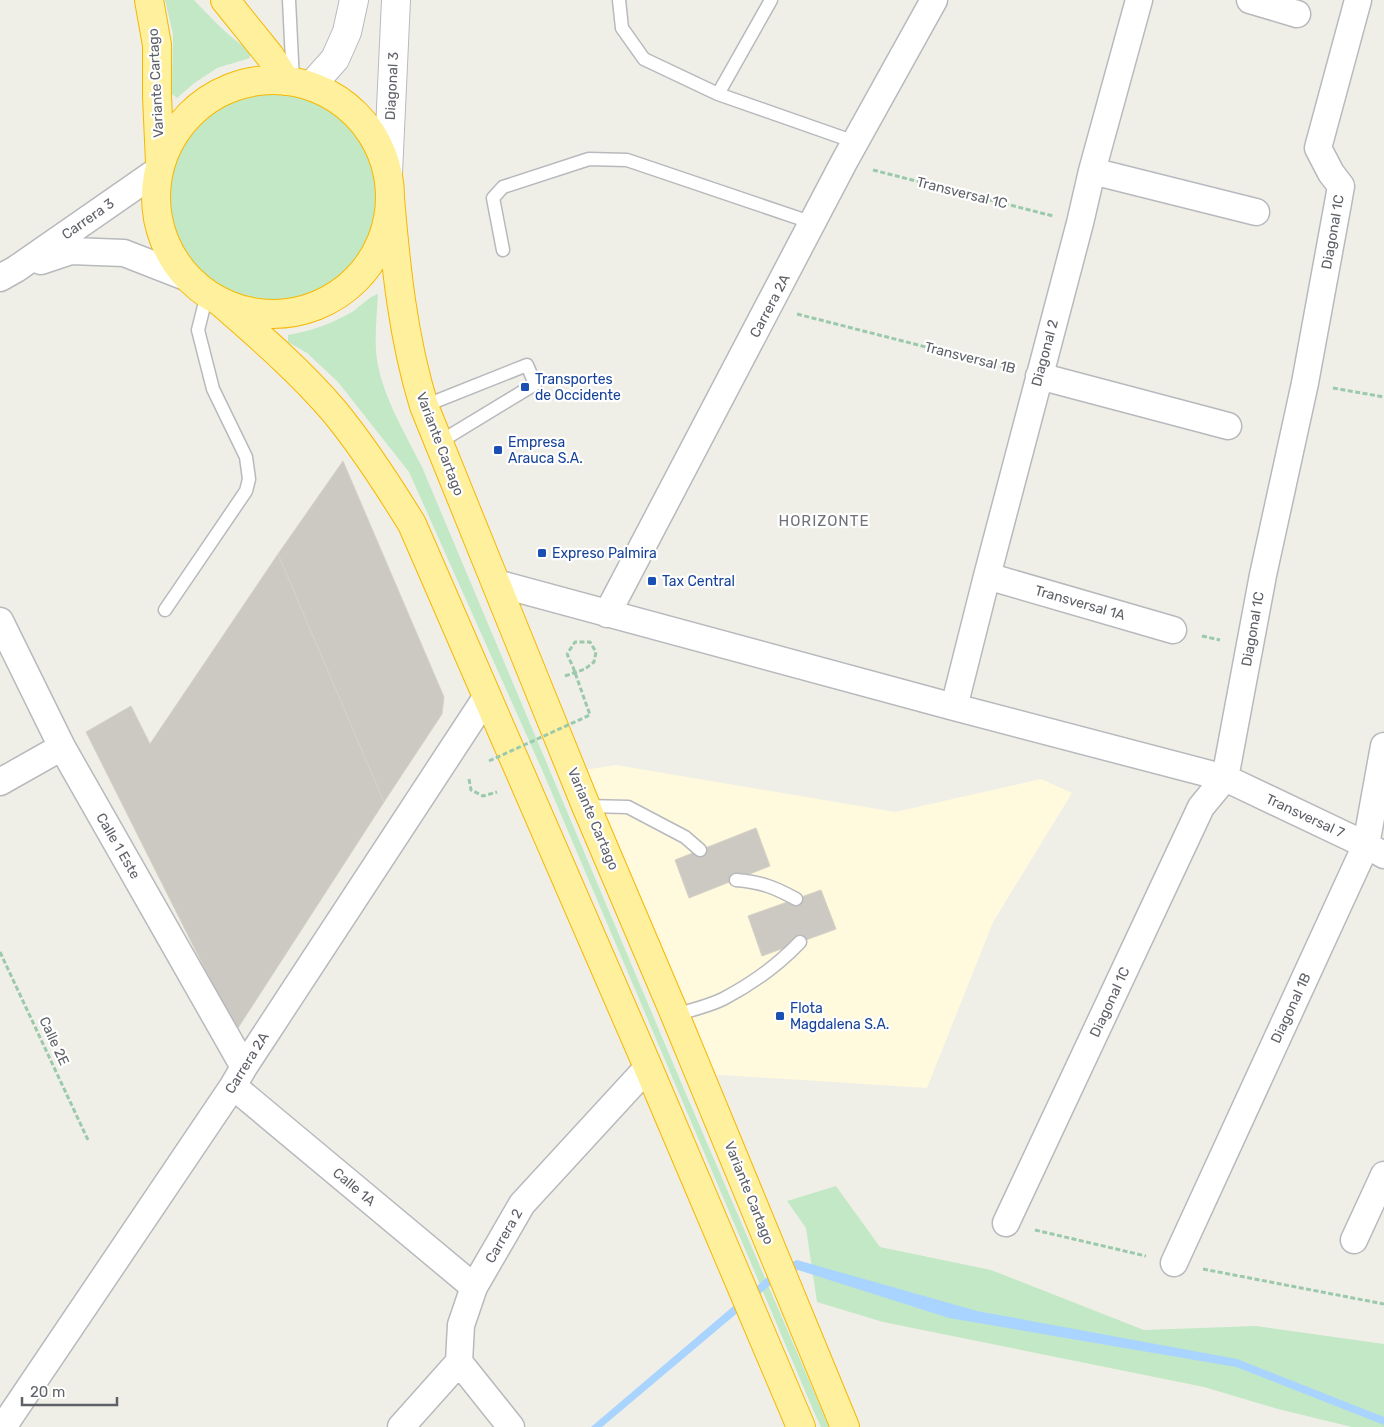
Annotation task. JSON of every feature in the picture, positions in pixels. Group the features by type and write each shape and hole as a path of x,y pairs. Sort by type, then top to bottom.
{"highway":[{"name":"Variante Cartago","path":"150,0 157,45 160,167"},
{"path":"225,0 270,56 297,83"},
{"path":"204,291 240,309 264,313 287,313 310,308 332,297 357,277 367,265 380,244 387,222 389,185 376,140 355,113 342,102 327,93 297,83 266,80 245,83 226,90 208,100 192,113 178,129 168,146 160,167 156,192 157,215 167,245 174,259 204,291 282,356 334,411 375,465 412,524 648,1067 801,1427"},
{"name":"Variante Cartago","path":"389,185 397,274 408,344 424,406 586,806 676,1015 845,1427"}],"main road":[{"path":"297,83 335,59 347,32 354,0"},
{"name":"Diagonal 3","path":"389,185 396,0"}],"street":[{"name":"Carrera 2A","path":"607,614 850,152 934,0"},
{"name":"Diagonal 2","path":"954,707 1092,171 1139,0"},
{"path":"1250,0 1297,14"},
{"name":"Diagonal 1C","path":"1006,1223 1201,807 1225,778 1263,575 1305,383 1340,186 1318,148 1358,0"},
{"name":"Carrera 3","path":"8,273 160,167"},
{"path":"1092,171 1256,212"},
{"name":"Carrera 3","path":"8,273 71,251 124,253 204,291"},
{"path":"1039,376 1228,426"},
{"name":"Transversal 1A","path":"987,576 1173,630"},
{"name":"Transversal 7","path":"496,584 1225,778 1375,850"},
{"name":"Calle 1 Este","path":"0,621 62,747 239,1076"},
{"name":"Carrera 2A","path":"3,1427 239,1076 487,696"},
{"name":"Diagonal 1B","path":"1174,1263 1375,850 1384,746"},
{"path":"0,782 62,747"},
{"name":"Carrera 2","path":"459,1362 461,1324 474,1288 522,1204 648,1067"},
{"name":"Calle 1A","path":"239,1076 474,1288"},
{"path":"1354,1240 1384,1175"},
{"path":"401,1427 459,1362 511,1427"}],"lane":[{"path":"288,0 297,83"},
{"path":"618,0 622,28 644,59 850,152"},
{"path":"718,94 771,0"},
{"path":"503,250 493,198 503,187 589,159 627,160 813,222"},
{"path":"165,610 246,491 249,479 246,457 213,389 198,330 204,291"},
{"path":"424,406 526,365 535,384 438,443"},
{"path":"586,806 628,807 685,837 700,850"},
{"path":"736,880 775,887 796,899"},
{"path":"676,1015 722,1000 789,954 800,942"}],"path":[{"name":"Transversal 1C","path":"850,152 1080,223"},
{"name":"Transversal 1B","path":"770,307 1039,376"},
{"path":"1305,383 1384,397"},
{"path":"1173,630 1250,646"},
{"path":"489,761 590,715 573,667 567,654 575,642 590,642 596,652 594,662 585,670 538,685"},
{"name":"Calle 2E","path":"0,952 88,1140"}],"shaded area":[{"path":"616,765 895,812 1041,779 1072,793 993,922 927,1088 706,1074 584,770"}],"green space":[{"path":"165,0 194,0 228,34 250,51 250,58 217,68 193,84 177,98 172,94 173,34"},
{"path":"262,81 284,81 307,86 328,94 347,107 363,123 376,142 384,163 389,186 387,220 376,252 363,271 347,287 328,300 307,308 284,313 262,313 239,308 218,300 199,287 183,271 170,252 162,231 157,208 157,186 162,163 170,142 183,123 199,107 218,94 239,86"},
{"path":"378,294 376,352 380,374 389,401 422,467 683,1087 829,1427 821,1427 814,1412 543,772 409,472 338,382 307,353 288,342 288,335 313,329 336,320 352,312 368,299"},
{"path":"836,1186 880,1247 991,1270 1144,1330 1256,1326 1384,1344 1384,1427 1352,1427 1278,1409 1204,1387 883,1322 817,1302 806,1228 787,1201"}],"water":[{"path":"797,1260 977,1311 1237,1359 1384,1417 1384,1425 1236,1367 949,1318 798,1270 780,1277 602,1427 591,1427 778,1268"}],"building":[{"path":"343,461 444,697 442,714 384,802 278,554"},
{"path":"278,554 384,802 238,1028 226,1011 86,732 131,706 150,744"},
{"path":"756,828 770,866 689,898 675,860"},
{"path":"821,890 836,929 762,956 748,916"}],"place":[{"name":"Transportes de Occidente","path":"525,387"},
{"name":"Empresa Arauca S.A.","path":"498,450"},
{"name":"Expreso Palmira","path":"542,553"},
{"name":"Tax Central","path":"652,581"},
{"name":"Flota Magdalena S.A.","path":"780,1016"}],"district":[{"name":"HORIZONTE","path":"824,521"}]}
